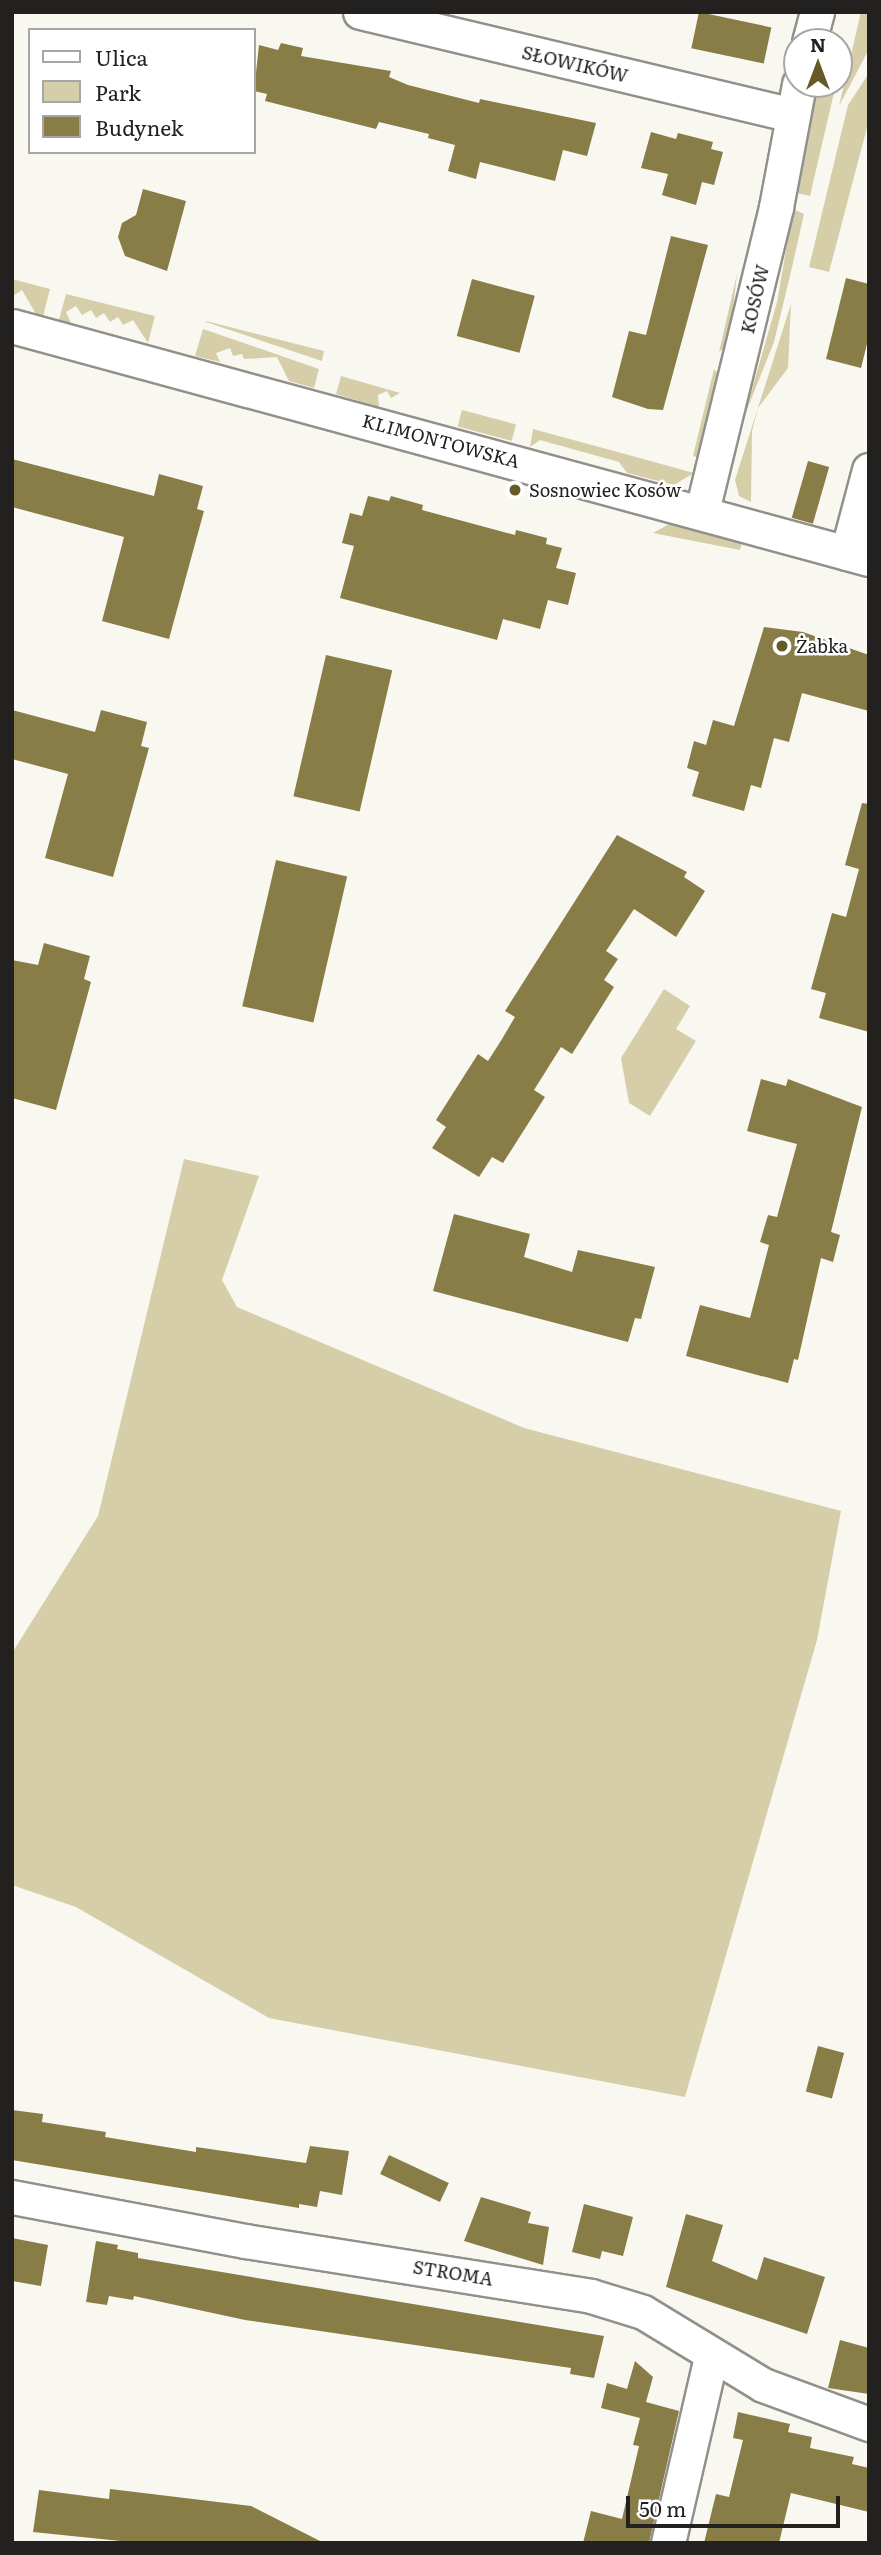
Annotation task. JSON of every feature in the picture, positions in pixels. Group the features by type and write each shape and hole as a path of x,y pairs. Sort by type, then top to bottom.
{"street":[{"name":"SŁOWIKÓW","path":"360,12 400,17 795,99"},
{"name":"KOSÓW","path":"702,511 776,207 795,99"},
{"name":"KLIMONTOWSKA","path":"12,326 702,511 858,556"},
{"path":"858,556 869,470"},
{"name":"STROMA","path":"12,2197 245,2241 591,2296 643,2312 711,2357 763,2385 869,2424"},
{"path":"668,2543 711,2357"}],"green space":[{"path":"861,12 869,12 869,49 853,79 853,46"},
{"path":"869,73 869,120 829,272 809,267 848,105"},
{"path":"814,98 833,98 810,196 797,193 801,150"},
{"path":"793,209 804,214 790,276 774,342 744,417 777,302"},
{"path":"737,274 729,344 719,352"},
{"path":"12,279 50,289 43,316 36,314 22,290 13,296"},
{"path":"66,294 155,316 148,343 133,320 123,325 118,317 110,322 104,313 96,318 91,310 82,315 76,306 66,312 71,323 59,320"},
{"path":"791,304 788,368 758,408 752,431 751,502 739,496 735,480"},
{"path":"206,322 324,351 322,361"},
{"path":"203,329 319,369 314,388 289,381 277,357 244,359 242,354 233,356 230,348 216,353 220,362 195,356"},
{"path":"714,369 719,375 701,458 693,456"},
{"path":"341,376 400,393 391,398 387,391 378,395 379,407 336,394"},
{"path":"462,410 516,424 512,441 458,426"},
{"path":"533,429 694,473 674,485 627,473 619,462 540,440 530,447"},
{"path":"673,522 743,539 740,550 653,533"},
{"path":"664,989 690,1006 676,1029 696,1041 650,1116 629,1103 621,1058"},
{"path":"184,1159 259,1176 222,1280 237,1307 524,1428 841,1511 817,1640 685,2097 269,2018 76,1907 12,1885 12,1653 98,1516"}],"building":[{"path":"699,12 771,27 764,64 691,48"},
{"path":"281,43 303,48 301,56 391,71 389,77 408,85 479,103 480,99 596,123 587,156 563,150 555,181 480,162 476,179 448,171 455,145 428,138 429,134 379,122 376,129 265,101 267,94 256,91 259,45 278,50"},
{"path":"651,132 676,139 678,133 713,142 711,149 723,152 714,185 702,182 696,205 662,195 668,174 641,168"},
{"path":"143,189 186,201 167,271 125,256 118,237 122,223 136,215"},
{"path":"671,236 708,245 663,410 648,409 612,397 629,331 646,335"},
{"path":"846,278 869,284 869,336 861,368 826,359"},
{"path":"472,279 535,296 520,353 457,336"},
{"path":"12,459 154,496 159,474 203,486 197,509 204,511 169,639 102,621 124,537 12,507"},
{"path":"808,461 829,467 813,524 792,518"},
{"path":"368,496 389,501 391,496 423,505 422,510 515,535 516,530 547,538 546,544 562,548 556,568 576,573 568,605 548,600 540,629 503,619 497,640 340,598 354,546 342,543 350,513 362,516"},
{"path":"764,627 803,632 869,655 869,711 802,693 789,742 774,738 761,788 751,785 744,811 692,796 699,772 687,768 694,741 706,745 713,720 734,726"},
{"path":"326,655 392,670 360,812 293,796"},
{"path":"12,710 95,732 101,710 147,722 141,746 149,748 113,877 45,858 68,774 12,759"},
{"path":"862,803 869,804 869,1032 819,1018 826,993 811,989 832,913 846,917 859,869 845,865"},
{"path":"617,835 687,872 684,877 705,891 676,937 634,909 606,951 618,959 604,980 614,987 572,1054 561,1047 534,1090 545,1097 503,1163 492,1157 479,1177 432,1148 446,1127 436,1120 478,1054 488,1061 502,1039 515,1017 505,1011"},
{"path":"276,860 347,876 313,1023 242,1006"},
{"path":"44,943 90,956 84,979 91,982 56,1110 12,1098 12,960 38,965"},
{"path":"761,1079 786,1086 788,1079 862,1107 831,1232 840,1235 833,1262 821,1258 798,1360 794,1359 788,1383 686,1356 700,1305 750,1318 769,1245 760,1242 768,1215 777,1217 797,1144 747,1131"},
{"path":"454,1214 530,1234 524,1257 572,1272 578,1250 655,1267 641,1319 635,1318 628,1342 433,1291"},
{"path":"818,2046 844,2053 832,2098 806,2091"},
{"path":"12,2110 43,2114 42,2122 106,2132 105,2137 196,2152 196,2147 306,2163 310,2146 349,2151 342,2195 320,2191 317,2207 299,2204 299,2208 12,2160"},
{"path":"389,2155 449,2183 440,2202 380,2174"},
{"path":"481,2197 531,2212 528,2223 549,2227 543,2265 464,2241"},
{"path":"584,2204 633,2217 623,2256 602,2251 600,2259 572,2252"},
{"path":"686,2214 723,2225 712,2261 757,2280 764,2257 825,2277 807,2334 666,2287"},
{"path":"12,2238 48,2245 41,2286 12,2281"},
{"path":"96,2241 118,2245 117,2249 138,2253 138,2258 604,2336 594,2378 570,2374 571,2368 245,2320 134,2296 133,2300 109,2296 107,2305 86,2302"},
{"path":"840,2340 869,2348 869,2394 828,2388"},
{"path":"635,2361 653,2377 646,2402 679,2411 649,2543 583,2543 591,2511 622,2519 639,2446 633,2445 640,2418 601,2408 607,2383 627,2389"},
{"path":"738,2412 790,2424 788,2432 812,2437 810,2448 854,2457 852,2464 869,2468 869,2512 791,2493 779,2543 704,2543 716,2494 729,2497 743,2440 733,2438"},
{"path":"110,2489 251,2506 324,2543 140,2543 33,2532 39,2490 109,2499"}],"place":[{"name":"Sosnowiec Kosów","path":"515,490"},
{"name":"Żabka","path":"782,646"}]}
